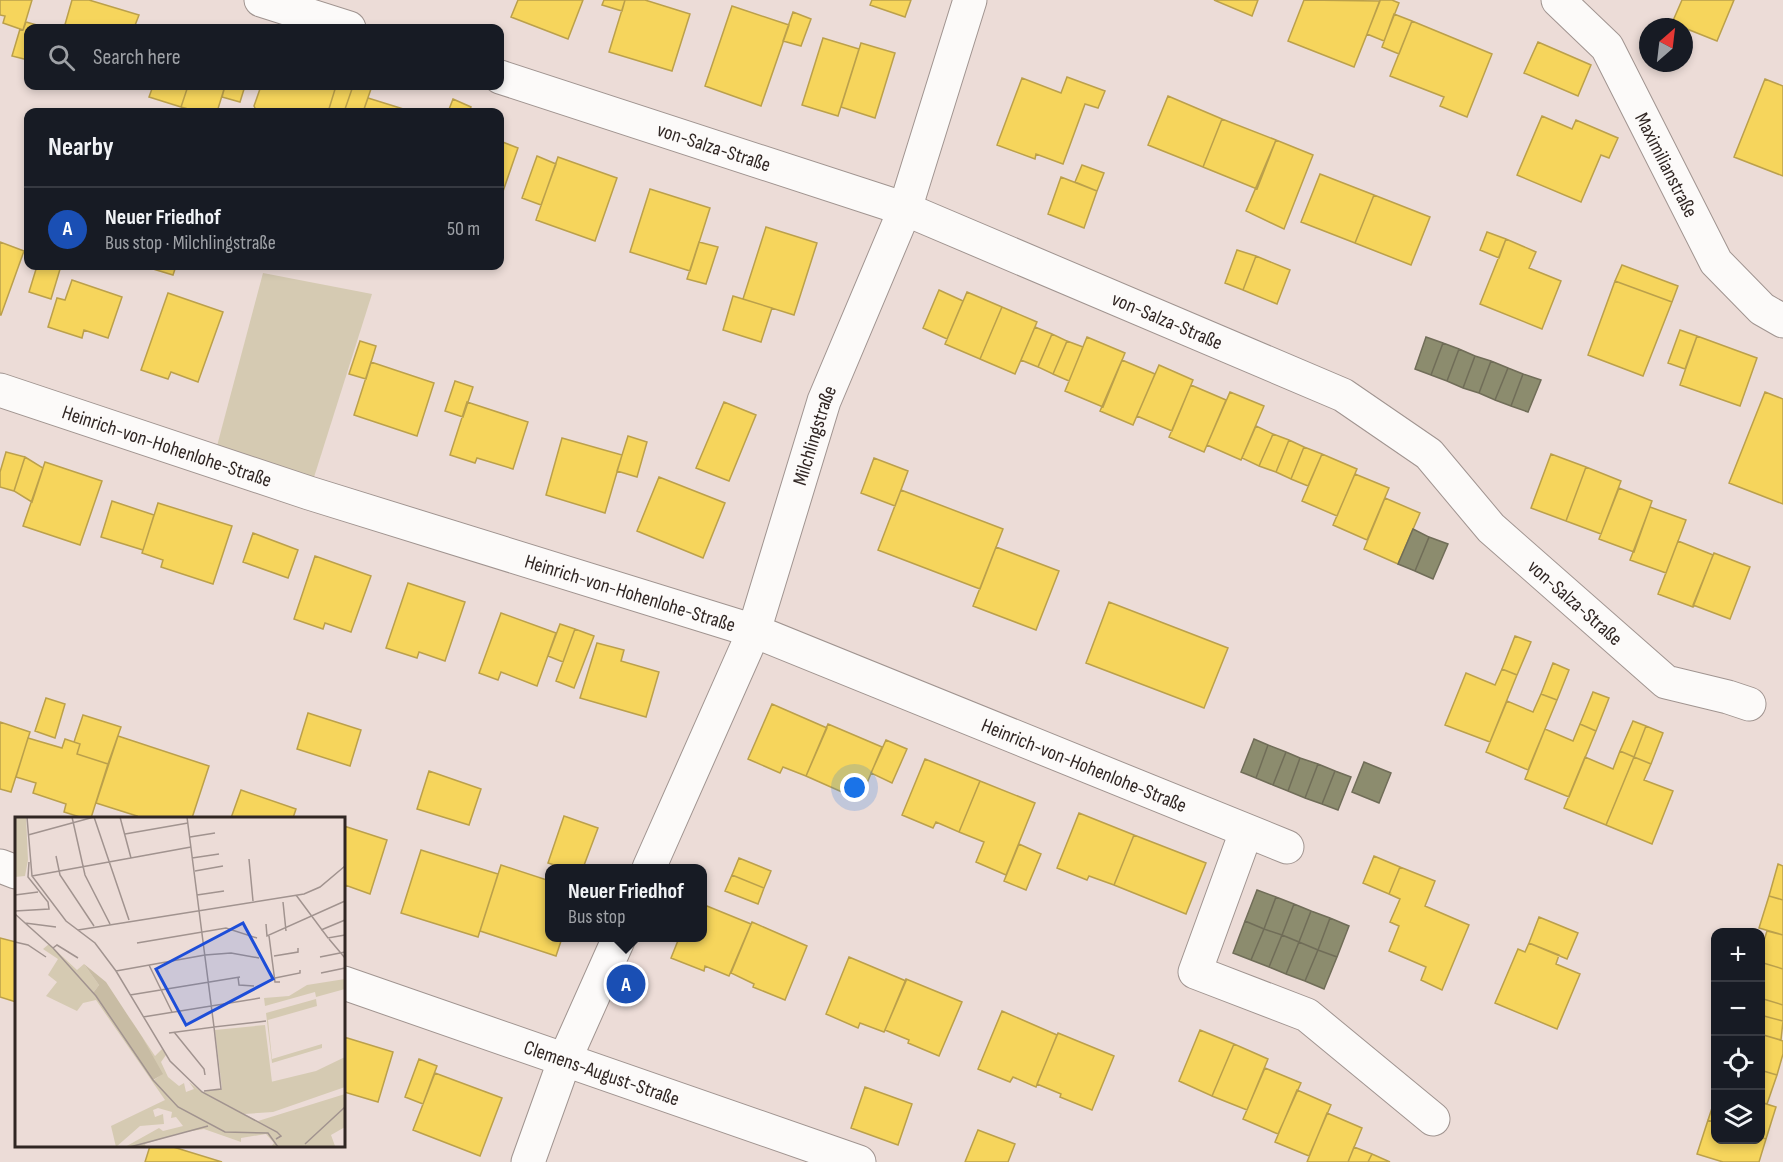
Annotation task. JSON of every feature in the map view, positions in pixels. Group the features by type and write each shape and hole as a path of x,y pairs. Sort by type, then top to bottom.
{"street":[{"path":"261,0 336,24"},
{"name":"Milchlingstraße","path":"651,864 754,631 824,401 905,209 970,0"},
{"name":"Maximilianstraße","path":"1558,0 1607,47 1716,262 1762,309 1783,321"},
{"name":"von-Salza-Straße","path":"504,78 905,209 1343,395 1429,454 1491,528 1666,682 1749,704"},
{"name":"Heinrich-von-Hohenlohe-Straße","path":"0,390 309,493 754,631 1287,847"},
{"path":"1246,832 1195,972 1307,1015 1433,1119"},
{"path":"0,866 15,872"},
{"path":"528,1162 565,1059 617,942"},
{"name":"Clemens-August-Straße","path":"345,983 859,1162"}],"shaded area":[{"path":"263,273 372,294 309,493 213,461"}],"building: Homes":[{"path":"0,0 32,0 23,30 3,23 5,16 0,15"},
{"path":"72,0 89,0 139,15 136,24 65,24"},
{"path":"518,0 583,0 568,39 511,17"},
{"path":"604,0 625,0 622,11 602,5"},
{"path":"625,0 645,0 690,14 672,71 609,52"},
{"path":"872,0 911,0 905,17 870,5"},
{"path":"1214,0 1258,0 1252,16"},
{"path":"1304,0 1380,1 1354,67 1288,41"},
{"path":"1380,0 1392,0 1399,3 1384,41 1367,34"},
{"path":"1682,0 1734,0 1717,41 1693,31 1693,18 1674,18"},
{"path":"732,6 789,25 761,106 705,86"},
{"path":"793,12 811,19 801,46 783,41"},
{"path":"1394,14 1412,21 1399,54 1382,47"},
{"path":"1412,21 1492,54 1467,117 1440,106 1444,97 1390,76"},
{"path":"24,27 24,59 12,56 20,29 23,30"},
{"path":"823,38 859,49 838,116 802,105"},
{"path":"1538,42 1591,65 1578,96 1524,73"},
{"path":"861,43 895,53 875,118 841,107"},
{"path":"1067,77 1105,91 1098,108 1085,104 1063,164 1036,154 1035,159 997,145 1022,78 1061,93"},
{"path":"1765,79 1783,86 1783,176 1734,157"},
{"path":"152,90 187,90 181,107 149,97"},
{"path":"187,90 224,90 218,108 181,107"},
{"path":"224,90 244,90 240,102 222,97"},
{"path":"260,90 335,90 329,108 255,108"},
{"path":"335,90 352,90 345,108 329,108"},
{"path":"352,90 371,90 364,108 345,108"},
{"path":"1168,96 1222,119 1203,167 1148,145"},
{"path":"368,98 400,108 364,108"},
{"path":"453,99 471,107 471,108 450,108"},
{"path":"1542,116 1572,129 1576,120 1618,138 1609,158 1601,155 1581,202 1517,175"},
{"path":"1222,119 1276,140 1257,189 1203,167"},
{"path":"1276,140 1313,155 1284,229 1246,211"},
{"path":"504,143 518,148 504,188"},
{"path":"537,156 556,164 541,205 522,198"},
{"path":"558,157 617,178 595,241 536,220"},
{"path":"1082,165 1104,173 1097,191 1075,182"},
{"path":"1320,174 1374,195 1355,243 1301,222"},
{"path":"1061,177 1097,191 1084,228 1048,214"},
{"path":"650,189 710,208 690,271 630,252"},
{"path":"1374,195 1430,217 1411,265 1355,243"},
{"path":"766,227 817,243 794,315 743,299"},
{"path":"1487,232 1506,239 1499,258 1480,250"},
{"path":"1506,239 1536,252 1529,268 1561,281 1542,329 1480,304"},
{"path":"0,242 24,251 1,315 0,315"},
{"path":"699,242 718,247 706,284 687,279"},
{"path":"1237,250 1256,256 1243,290 1225,283"},
{"path":"1256,256 1290,270 1277,304 1243,290"},
{"path":"1622,265 1678,286 1672,302 1615,281"},
{"path":"36,270 60,270 51,299 29,292"},
{"path":"156,270 175,270 173,275"},
{"path":"72,280 122,297 108,338 84,330 82,338 48,327 57,298 65,300"},
{"path":"1615,281 1672,302 1643,376 1588,355"},
{"path":"939,290 963,301 947,339 923,328"},
{"path":"967,292 1002,307 980,359 945,344"},
{"path":"168,293 223,312 198,382 171,372 168,379 141,370"},
{"path":"733,296 772,308 761,342 723,330"},
{"path":"1002,307 1037,322 1015,374 980,359"},
{"path":"1035,327 1052,334 1038,367 1021,360"},
{"path":"1680,330 1697,336 1685,369 1668,363"},
{"path":"1052,334 1067,341 1053,374 1038,367"},
{"path":"1697,336 1757,358 1740,406 1680,385"},
{"path":"1087,337 1125,353 1103,407 1065,391"},
{"path":"360,341 376,346 366,379 349,374"},
{"path":"1067,341 1083,347 1069,381 1053,374"},
{"path":"1122,360 1155,374 1133,425 1100,411"},
{"path":"371,362 434,383 417,436 354,415"},
{"path":"1159,365 1193,380 1172,431 1137,416"},
{"path":"455,381 473,387 463,417 445,411"},
{"path":"1191,385 1226,400 1204,452 1169,437"},
{"path":"1230,392 1264,406 1241,460 1207,445"},
{"path":"1765,392 1783,399 1783,504 1729,483"},
{"path":"467,402 528,422 513,469 477,458 475,463 450,455"},
{"path":"724,402 756,415 729,481 696,468"},
{"path":"1256,426 1273,434 1259,466 1242,458"},
{"path":"1273,434 1289,440 1276,472 1259,466"},
{"path":"628,436 647,442 637,477 617,471"},
{"path":"562,438 622,455 605,513 546,495"},
{"path":"1289,440 1304,447 1291,479 1276,472"},
{"path":"1304,447 1322,454 1308,486 1291,479"},
{"path":"6,452 25,457 14,491 0,487 0,472"},
{"path":"1322,454 1357,469 1337,516 1302,501"},
{"path":"1551,454 1586,467 1566,521 1531,508"},
{"path":"25,457 43,468 32,502 14,491"},
{"path":"874,458 908,471 895,506 861,493"},
{"path":"45,462 102,481 80,545 23,526"},
{"path":"1586,467 1621,481 1601,534 1566,521"},
{"path":"1355,474 1389,488 1367,540 1333,525"},
{"path":"659,477 725,503 703,558 637,531"},
{"path":"1619,488 1652,501 1634,552 1599,539"},
{"path":"901,490 1003,529 980,589 878,550"},
{"path":"1385,498 1420,513 1398,564 1364,549"},
{"path":"112,501 154,515 143,550 101,537"},
{"path":"158,503 232,526 213,584 161,567 163,560 142,553"},
{"path":"1650,507 1686,520 1666,573 1630,560"},
{"path":"253,533 298,550 288,578 243,562"},
{"path":"1678,541 1713,555 1693,607 1658,594"},
{"path":"996,547 1059,571 1036,630 973,606"},
{"path":"1714,553 1750,567 1730,619 1693,605"},
{"path":"315,556 371,576 351,632 325,623 323,629 294,619"},
{"path":"408,583 465,602 445,661 419,652 417,658 386,648"},
{"path":"1109,602 1228,648 1204,708 1086,663"},
{"path":"501,613 556,633 537,686 501,672 498,680 479,673"},
{"path":"560,624 575,629 563,662 548,656"},
{"path":"575,629 594,636 574,688 556,681"},
{"path":"1515,636 1531,642 1517,675 1502,669"},
{"path":"597,643 624,650 621,661 659,672 646,717 580,698"},
{"path":"1553,663 1569,670 1557,700 1541,694"},
{"path":"1502,669 1517,675 1490,742 1445,725 1466,673 1495,685"},
{"path":"1593,692 1609,698 1596,731 1580,724"},
{"path":"1541,694 1557,700 1528,770 1486,752 1507,701 1533,712"},
{"path":"46,698 65,704 55,738 35,731"},
{"path":"772,704 827,728 806,776 783,767 780,773 748,759"},
{"path":"308,713 361,730 350,766 297,749"},
{"path":"83,715 121,727 108,764 77,754 80,744 74,742"},
{"path":"1633,721 1646,726 1634,757 1620,751"},
{"path":"0,722 30,732 11,792 0,789"},
{"path":"828,724 882,747 860,800 806,776"},
{"path":"1580,724 1596,731 1569,797 1525,779 1545,729 1573,741"},
{"path":"1646,726 1663,733 1651,764 1634,757"},
{"path":"118,736 209,766 192,817 136,817 96,803"},
{"path":"28,738 62,748 65,739 80,744 77,754 108,764 91,817 80,817 64,812 66,804 33,793 36,783 16,777"},
{"path":"886,740 907,749 892,783 871,773"},
{"path":"1620,751 1634,757 1606,825 1564,808 1585,757 1613,769"},
{"path":"1634,757 1651,764 1644,780 1673,791 1652,844 1606,825"},
{"path":"925,759 980,781 959,832 936,822 933,828 902,815"},
{"path":"429,771 481,789 469,825 417,809"},
{"path":"980,781 1035,803 1006,875 976,862 984,842 959,832"},
{"path":"241,790 296,809 293,817 231,817"},
{"path":"1079,813 1134,835 1114,885 1089,876 1087,880 1057,868"},
{"path":"564,816 598,828 584,864 548,863"},
{"path":"345,826 387,840 370,894 345,885"},
{"path":"1134,835 1206,863 1186,914 1114,885"},
{"path":"1019,844 1041,854 1026,890 1004,881"},
{"path":"421,850 498,874 478,937 401,913"},
{"path":"1374,856 1400,867 1389,894 1363,883"},
{"path":"739,858 771,871 764,888 732,875"},
{"path":"1778,864 1783,866 1783,900 1769,896"},
{"path":"501,865 545,879 545,942 561,942 556,956 480,931"},
{"path":"1400,867 1435,881 1425,906 1469,925 1442,990 1421,980 1426,967 1389,951 1399,926 1390,922 1400,899 1389,894"},
{"path":"732,875 764,888 758,904 725,891"},
{"path":"1769,896 1783,900 1783,935 1759,928"},
{"path":"707,906 751,924 729,976 705,966 704,971 671,958 677,942 707,942"},
{"path":"1539,917 1578,933 1567,959 1529,943"},
{"path":"752,922 807,946 785,1000 753,987 754,984 731,973"},
{"path":"1767,931 1783,935 1783,969 1765,964"},
{"path":"0,938 15,942 15,1002 0,997"},
{"path":"1529,943 1559,955 1556,964 1580,974 1557,1029 1495,1003 1518,949 1525,952"},
{"path":"849,957 906,981 884,1032 860,1023 858,1028 826,1014"},
{"path":"1765,964 1783,969 1783,1005 1765,1000"},
{"path":"906,979 962,1002 939,1056 885,1030"},
{"path":"1765,1000 1783,1005 1783,1021 1765,1016"},
{"path":"1002,1011 1057,1035 1036,1087 1013,1077 1010,1082 978,1069"},
{"path":"1765,1016 1783,1021 1781,1040 1765,1035"},
{"path":"1200,1030 1234,1044 1212,1096 1179,1081"},
{"path":"1058,1033 1114,1056 1092,1110 1060,1097 1061,1094 1037,1084"},
{"path":"1765,1036 1783,1041 1783,1054 1777,1075 1765,1071"},
{"path":"345,1037 393,1052 378,1102 345,1092"},
{"path":"1234,1044 1268,1059 1247,1110 1212,1096"},
{"path":"419,1059 437,1066 423,1104 405,1097"},
{"path":"1265,1068 1301,1083 1278,1134 1243,1119"},
{"path":"1765,1071 1777,1075 1767,1104 1765,1103"},
{"path":"435,1073 502,1098 480,1156 413,1130"},
{"path":"865,1087 912,1104 898,1145 851,1128"},
{"path":"1297,1090 1331,1105 1309,1156 1275,1142"},
{"path":"1765,1104 1776,1107 1765,1139"},
{"path":"1327,1113 1362,1128 1348,1162 1307,1162"},
{"path":"1708,1120 1711,1121 1711,1144 1764,1144 1759,1162 1723,1162 1697,1154"},
{"path":"978,1130 1015,1144 1008,1162 965,1162"},
{"path":"150,1147 173,1147 222,1162 145,1162"},
{"path":"1354,1147 1372,1154 1368,1162 1348,1162"},
{"path":"1372,1154 1390,1162 1368,1162"}],"building: Industry":[{"path":"1426,337 1443,343 1431,375 1415,369"},
{"path":"1443,343 1459,349 1447,381 1431,375"},
{"path":"1459,349 1475,356 1463,388 1447,381"},
{"path":"1475,356 1491,361 1479,393 1463,388"},
{"path":"1491,361 1508,368 1495,400 1479,393"},
{"path":"1508,368 1523,374 1511,406 1495,400"},
{"path":"1523,374 1541,380 1528,412 1511,406"},
{"path":"1413,529 1429,537 1415,571 1398,564"},
{"path":"1429,537 1448,544 1433,579 1415,571"},
{"path":"1254,739 1268,745 1256,778 1241,772"},
{"path":"1268,745 1286,752 1273,785 1256,778"},
{"path":"1286,752 1300,758 1288,791 1273,785"},
{"path":"1300,758 1318,764 1305,798 1288,791"},
{"path":"1364,762 1391,773 1379,803 1352,792"},
{"path":"1318,764 1335,771 1322,804 1305,798"},
{"path":"1335,771 1351,777 1338,810 1322,804"},
{"path":"1257,890 1276,897 1264,929 1245,921"},
{"path":"1276,897 1294,904 1282,935 1264,929"},
{"path":"1294,904 1311,911 1299,942 1282,935"},
{"path":"1311,911 1330,918 1318,950 1299,942"},
{"path":"1330,918 1349,926 1337,957 1318,950"},
{"path":"1245,921 1264,929 1251,960 1233,953"},
{"path":"1264,929 1282,935 1269,967 1251,960"},
{"path":"1282,935 1299,942 1286,974 1269,967"},
{"path":"1299,942 1318,950 1305,981 1286,974"},
{"path":"1318,950 1337,957 1324,989 1305,981"}],"place":[{"name":"Neuer Friedhof","path":"626,984"}]}
